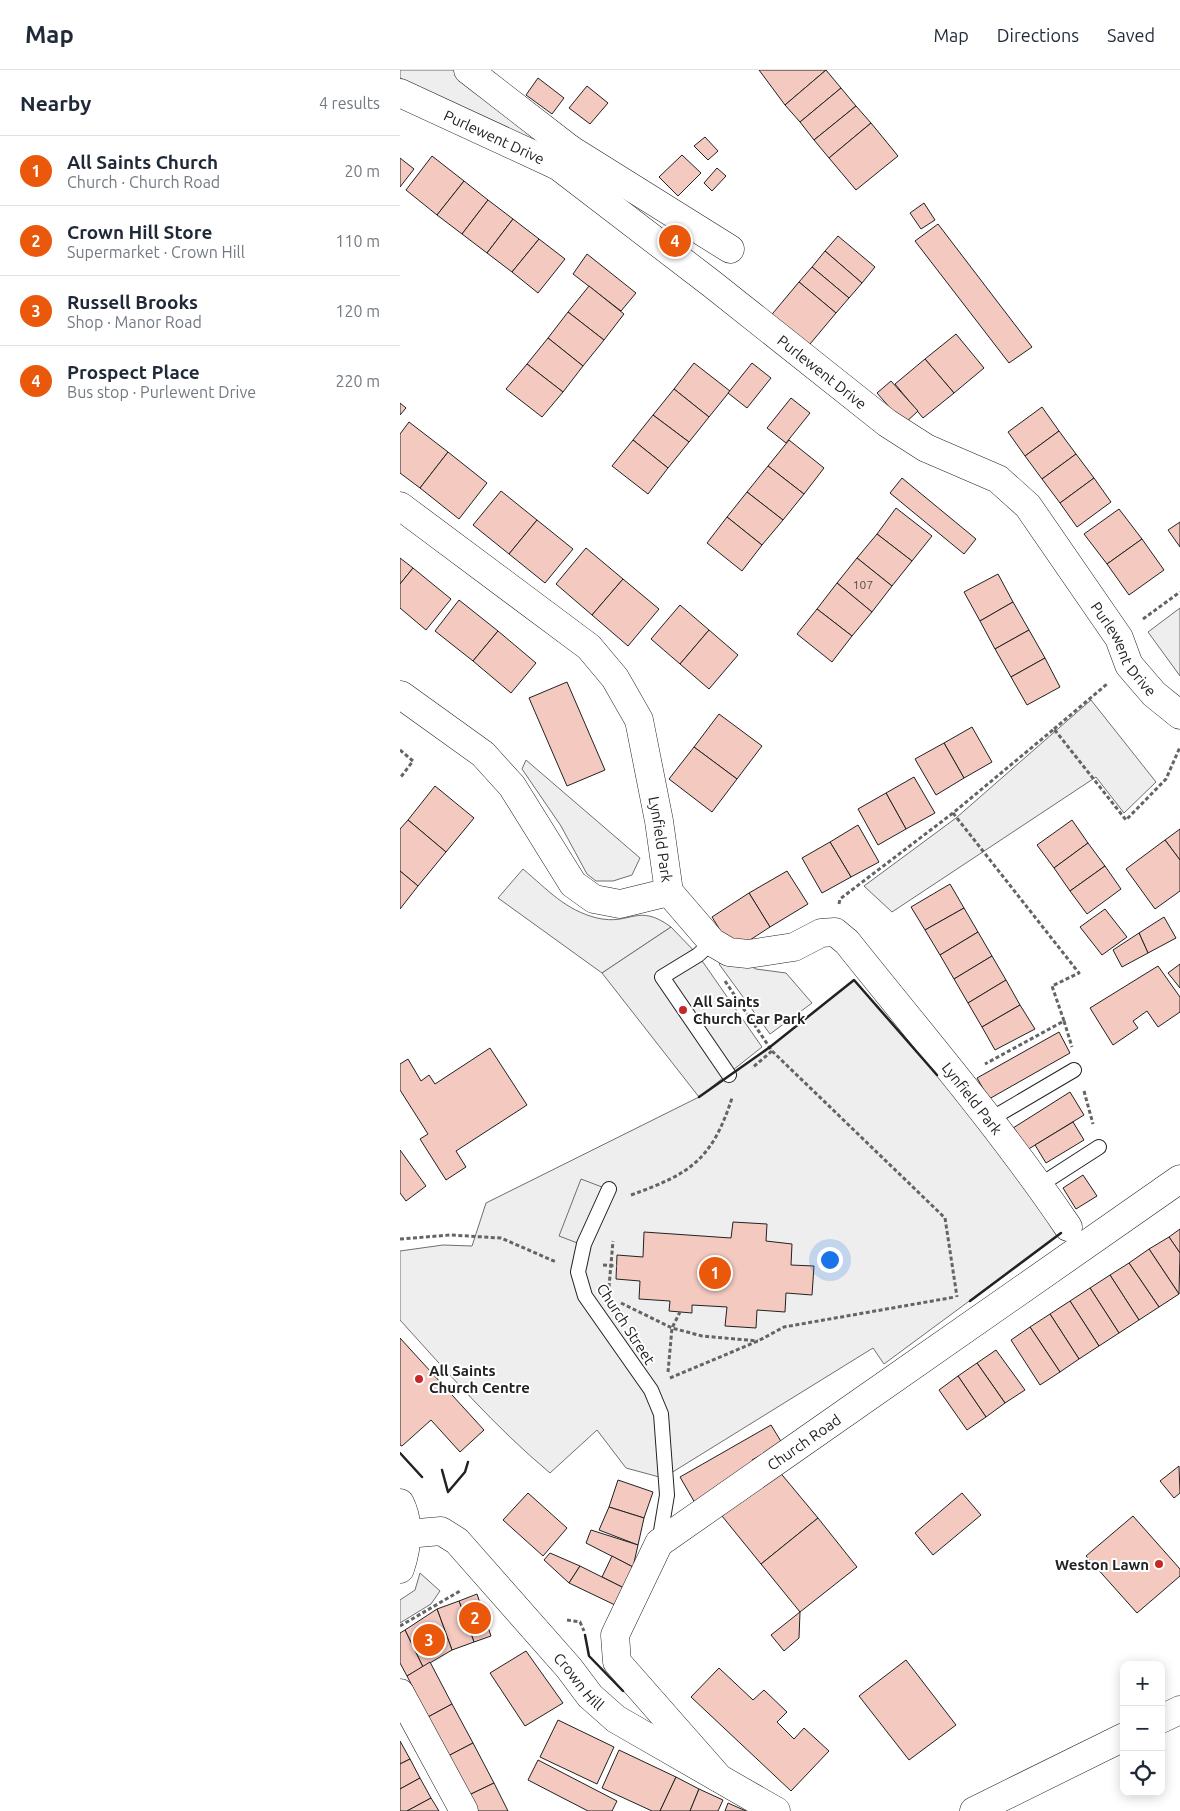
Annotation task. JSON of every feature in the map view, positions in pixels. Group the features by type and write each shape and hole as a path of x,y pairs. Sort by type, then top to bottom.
{"street":[{"path":"468,70 564,158 730,249"},
{"name":"Purlewent Drive","path":"400,93 564,158 712,284 887,423 926,448 998,479 1028,506 1119,638 1129,665 1154,694 1180,715"},
{"name":"Lynfield Park","path":"400,506 589,647 615,678 639,720 659,821 669,892 708,946 728,952 748,954 794,948 822,933 835,932 847,942 957,1078 1040,1185 1068,1227"},
{"path":"400,696 483,754 512,786 572,884 594,899 620,904 669,892"},
{"name":"Church Road","path":"719,1778 617,1662 615,1635 659,1543 1180,1179"},
{"path":"400,1503 404,1510 407,1534 400,1569"},
{"name":"Crown Hill","path":"407,1534 441,1531 457,1541 569,1668 590,1696 609,1713 642,1735 776,1811"},
{"path":"400,1693 464,1811"},
{"path":"1165,1716 1180,1710"},
{"path":"974,1811 1120,1739"}],"lane":[{"path":"708,946 662,977 729,1075"},
{"path":"989,1120 1074,1070"},
{"path":"1040,1185 1099,1147"},
{"path":"578,1272 584,1244 609,1189"},
{"name":"Church Street","path":"578,1272 585,1296 650,1390 661,1414 667,1495 659,1543"}],"path":[{"path":"1119,638 1180,592"},
{"path":"835,932 840,899 953,813 1129,665"},
{"path":"1054,729 1126,820 1166,779 1180,747"},
{"path":"400,750 413,761 400,778"},
{"path":"953,813 1080,974 1052,986 1064,1021 957,1078"},
{"path":"708,946 772,1052 945,1218 957,1297 978,1320"},
{"path":"751,1069 772,1052"},
{"path":"598,1211 621,1199 668,1182 687,1170 716,1140 734,1094"},
{"path":"608,1294 613,1240 617,1232"},
{"path":"400,1239 450,1235 502,1238 578,1272"},
{"path":"602,1265 617,1266"},
{"path":"680,1312 672,1328 667,1379 758,1341 784,1327 957,1297"},
{"path":"616,1299 672,1328 702,1336 758,1341"},
{"path":"400,1626 458,1592"},
{"path":"565,1619 580,1622 585,1632"}],"shaded area":[{"path":"400,70 454,70 559,147 556,151 400,78"},
{"path":"1180,608 1180,676 1148,632"},
{"path":"1091,700 1156,782 1124,813 1096,777 892,912 864,886 956,818"},
{"path":"526,760 640,858 632,875 613,881 596,881 587,874 561,826 522,769"},
{"path":"523,869 557,898 575,910 609,920 642,915 650,916 671,927 602,973 498,898"},
{"name":"All Saints Church Car Park","path":"671,927 698,955 762,1047 699,1097 602,973"},
{"path":"731,955 756,969 786,973 812,1003 770,1034 719,964"},
{"path":"854,980 979,1123 1064,1231 884,1364 873,1348 663,1478 626,1468 597,1430 550,1473 491,1418 400,1320 400,1251 443,1245 472,1246 486,1203 699,1097 770,1047"},
{"path":"581,1179 602,1187 580,1244 559,1236"},
{"path":"420,1573 440,1591 431,1604 400,1623 400,1600 415,1590"}],"building":[{"path":"759,70 826,70 785,105"},
{"path":"826,70 841,88 800,122 785,105"},
{"path":"538,78 564,98 552,114 526,95"},
{"path":"587,86 608,103 590,124 569,108"},
{"path":"841,88 856,106 814,140 800,122"},
{"path":"856,106 871,123 829,158 814,140"},
{"path":"871,123 898,156 856,190 829,158"},
{"path":"705,137 718,151 708,160 694,146"},
{"path":"682,155 701,173 678,196 659,177"},
{"path":"432,156 464,181 437,215 406,190"},
{"path":"400,158 414,169 400,187"},
{"path":"717,168 726,176 712,191 704,183"},
{"path":"464,181 488,200 462,234 437,215"},
{"path":"488,200 513,219 487,253 462,234"},
{"path":"924,203 935,220 921,229 910,213"},
{"path":"513,219 539,239 512,272 487,253"},
{"path":"938,224 1032,347 1009,363 915,241"},
{"path":"838,236 875,267 862,283 825,251"},
{"path":"539,239 565,259 538,293 512,272"},
{"path":"825,251 862,283 849,298 812,267"},
{"path":"587,254 636,293 621,311 573,274"},
{"path":"812,267 849,298 836,313 799,282"},
{"path":"799,282 836,313 805,350 768,319"},
{"path":"589,286 624,314 604,340 568,312"},
{"path":"568,312 604,340 583,366 548,338"},
{"path":"956,334 984,368 954,393 925,359"},
{"path":"548,338 583,366 563,392 527,364"},
{"path":"925,359 954,393 923,418 895,384"},
{"path":"694,363 730,391 709,417 674,389"},
{"path":"752,363 771,378 747,408 728,393"},
{"path":"527,364 563,392 542,417 506,389"},
{"path":"891,381 918,411 904,424 877,393"},
{"path":"674,389 709,417 689,442 653,415"},
{"path":"791,398 810,413 786,443 767,428"},
{"path":"400,403 406,408 400,415"},
{"path":"1042,407 1059,431 1025,456 1008,432"},
{"path":"653,415 689,442 668,468 633,440"},
{"path":"409,422 448,452 420,488 400,473 400,434"},
{"path":"1059,431 1076,454 1042,479 1025,456"},
{"path":"633,440 668,468 648,494 612,466"},
{"path":"789,440 824,468 804,494 768,466"},
{"path":"448,452 487,483 459,519 420,488"},
{"path":"1076,454 1094,478 1060,503 1042,479"},
{"path":"768,466 804,494 783,520 747,492"},
{"path":"902,478 976,539 964,554 890,493"},
{"path":"1094,478 1111,502 1077,527 1060,503"},
{"path":"501,491 537,520 509,554 473,525"},
{"path":"747,492 783,520 762,545 727,517"},
{"path":"896,508 932,536 912,561 877,534"},
{"path":"1119,509 1142,539 1107,564 1084,534"},
{"path":"727,517 762,545 742,571 707,543"},
{"path":"537,520 573,549 545,583 509,554"},
{"path":"1180,522 1180,547 1168,530"},
{"path":"877,534 912,561 892,586 857,558"},
{"path":"1142,539 1164,570 1129,595 1107,564"},
{"path":"586,548 623,579 592,615 556,584"},
{"path":"400,558 413,568 400,584"},
{"path":"857,558 892,586 872,612 837,583"},
{"path":"413,568 451,599 426,630 400,608 400,584"},
{"path":"998,574 1013,602 980,621 964,592"},
{"path":"623,579 659,609 628,646 592,615"},
{"path":"837,583 872,612 852,636 817,609"},
{"path":"459,600 498,631 473,661 435,631"},
{"path":"1013,602 1029,630 995,649 980,621"},
{"path":"680,605 709,630 680,664 651,639"},
{"path":"817,609 852,636 832,662 797,634"},
{"path":"709,630 738,655 709,689 680,664"},
{"path":"1029,630 1045,658 1011,677 995,649"},
{"path":"498,631 536,663 511,693 473,661"},
{"path":"1045,658 1060,687 1027,705 1011,677"},
{"path":"567,682 605,770 567,786 529,698"},
{"path":"719,714 762,746 737,779 694,747"},
{"path":"972,727 992,762 964,778 944,743"},
{"path":"944,743 964,778 936,795 915,759"},
{"path":"694,747 737,779 712,812 669,779"},
{"path":"914,777 935,813 906,829 886,793"},
{"path":"435,786 474,818 446,852 408,820"},
{"path":"886,793 906,829 878,845 858,809"},
{"path":"408,820 446,852 418,886 400,871 400,829"},
{"path":"1072,820 1088,843 1054,868 1037,845"},
{"path":"858,825 879,862 851,877 830,842"},
{"path":"1180,829 1180,860 1165,840"},
{"path":"1165,840 1180,860 1180,891 1155,909 1126,869"},
{"path":"830,842 851,877 822,893 802,858"},
{"path":"1088,843 1105,866 1070,891 1054,868"},
{"path":"1105,866 1121,889 1087,914 1070,891"},
{"path":"400,871 418,886 400,909"},
{"path":"787,871 808,904 770,927 749,893"},
{"path":"950,884 964,908 925,930 911,907"},
{"path":"749,893 770,927 733,951 712,917"},
{"path":"964,908 978,932 940,955 925,930"},
{"path":"1105,909 1127,937 1102,955 1080,927"},
{"path":"1164,917 1176,938 1148,953 1139,933"},
{"path":"978,932 992,956 954,979 940,955"},
{"path":"1139,933 1148,953 1122,967 1113,950"},
{"path":"992,956 1006,980 968,1003 954,979"},
{"path":"1180,964 1180,988 1168,973"},
{"path":"1158,966 1180,997 1180,1012 1158,1027 1147,1011 1133,1021 1138,1028 1113,1045 1090,1008"},
{"path":"1006,980 1020,1005 982,1027 968,1003"},
{"path":"1020,1005 1035,1029 995,1050 982,1027"},
{"path":"1059,1032 1070,1053 989,1099 977,1078"},
{"path":"490,1048 527,1105 456,1151 466,1167 446,1180 420,1139 428,1134 400,1090 400,1064 408,1059 421,1081 429,1075 435,1084"},
{"path":"1070,1092 1084,1115 1027,1150 1013,1128"},
{"path":"1073,1122 1084,1140 1046,1163 1035,1145"},
{"path":"400,1150 426,1186 406,1201 400,1193"},
{"path":"1083,1175 1097,1196 1076,1209 1063,1188"},
{"path":"733,1222 767,1224 766,1241 792,1244 791,1265 814,1266 812,1295 786,1293 785,1312 757,1310 756,1328 725,1326 727,1307 692,1305 692,1313 669,1311 670,1301 639,1299 640,1281 616,1279 617,1255 643,1257 644,1232 731,1238"},
{"path":"1180,1229 1180,1253 1169,1237"},
{"path":"1169,1237 1180,1253 1179,1294 1149,1249"},
{"path":"1149,1249 1179,1294 1159,1307 1129,1263"},
{"path":"1129,1263 1159,1307 1139,1320 1110,1275"},
{"path":"1110,1275 1139,1320 1119,1333 1090,1288"},
{"path":"1090,1288 1119,1333 1099,1346 1070,1301"},
{"path":"1070,1301 1099,1346 1079,1359 1050,1314"},
{"path":"1050,1314 1079,1359 1060,1372 1030,1327"},
{"path":"1030,1327 1060,1372 1040,1385 1011,1340"},
{"name":"All Saints Church Centre","path":"400,1338 484,1430 460,1452 431,1420 402,1446 400,1445"},
{"path":"996,1350 1025,1390 1005,1403 977,1363"},
{"path":"977,1363 1005,1403 986,1417 958,1376"},
{"path":"958,1376 986,1417 967,1430 939,1390"},
{"path":"771,1425 782,1443 752,1460 757,1468 695,1503 680,1477"},
{"path":"1179,1466 1180,1493 1174,1498 1160,1481"},
{"path":"778,1470 818,1518 761,1564 722,1516"},
{"path":"618,1480 653,1492 644,1518 609,1507"},
{"path":"528,1493 567,1528 543,1556 503,1520"},
{"path":"962,1493 981,1515 933,1555 915,1533"},
{"path":"609,1507 644,1518 638,1545 599,1530"},
{"path":"1133,1516 1180,1569 1180,1576 1137,1613 1086,1556"},
{"path":"818,1518 857,1567 800,1612 761,1564"},
{"path":"591,1530 638,1545 633,1567 586,1543"},
{"path":"550,1553 580,1566 569,1583 544,1560"},
{"path":"612,1556 633,1567 626,1589 602,1577"},
{"path":"580,1566 626,1589 615,1605 569,1583"},
{"path":"477,1594 491,1636 474,1642 459,1601"},
{"path":"459,1601 474,1642 452,1650 437,1609"},
{"path":"437,1609 452,1650 423,1667 405,1630"},
{"path":"800,1612 799,1638 784,1651 771,1635"},
{"path":"405,1630 423,1667 407,1676 400,1663 400,1633"},
{"path":"526,1651 563,1703 525,1726 490,1673"},
{"path":"906,1660 956,1725 909,1760 859,1696"},
{"path":"430,1662 452,1704 428,1717 407,1676"},
{"path":"719,1668 753,1700 764,1690 787,1712 777,1722 794,1739 804,1728 829,1751 791,1791 691,1697"},
{"path":"452,1704 473,1743 448,1756 428,1717"},
{"path":"558,1720 614,1747 597,1784 540,1757"},
{"path":"400,1741 410,1759 400,1764"},
{"path":"473,1743 494,1783 469,1795 448,1756"},
{"path":"619,1750 676,1777 660,1811 652,1811 602,1788"},
{"path":"410,1759 420,1778 400,1789 400,1764"},
{"path":"538,1760 617,1801 612,1811 588,1811 528,1780"},
{"path":"676,1777 699,1789 690,1811 660,1811"},
{"path":"420,1778 431,1798 407,1811 400,1811 400,1789"},
{"path":"494,1783 508,1811 478,1811 469,1795"},
{"path":"699,1789 723,1800 718,1811 690,1811"},
{"path":"431,1798 439,1811 407,1811"},
{"path":"728,1803 746,1811 725,1811"}],"wall":[{"path":"699,1097 770,1047 854,980 937,1075"},
{"path":"970,1301 1061,1233"},
{"path":"400,1453 422,1477"},
{"path":"442,1470 448,1492 465,1472 468,1462"},
{"path":"585,1635 589,1656 623,1691"}],"place":[{"name":"Prospect Place","path":"675,241"},
{"name":"All Saints Church Car Park","path":"683,1010"},
{"name":"All Saints Church","path":"715,1273"},
{"name":"All Saints Church Centre","path":"419,1379"},
{"name":"Weston Lawn","path":"1159,1564"},
{"name":"Crown Hill Store","path":"475,1618"},
{"name":"Russell Brooks","path":"429,1640"}]}
